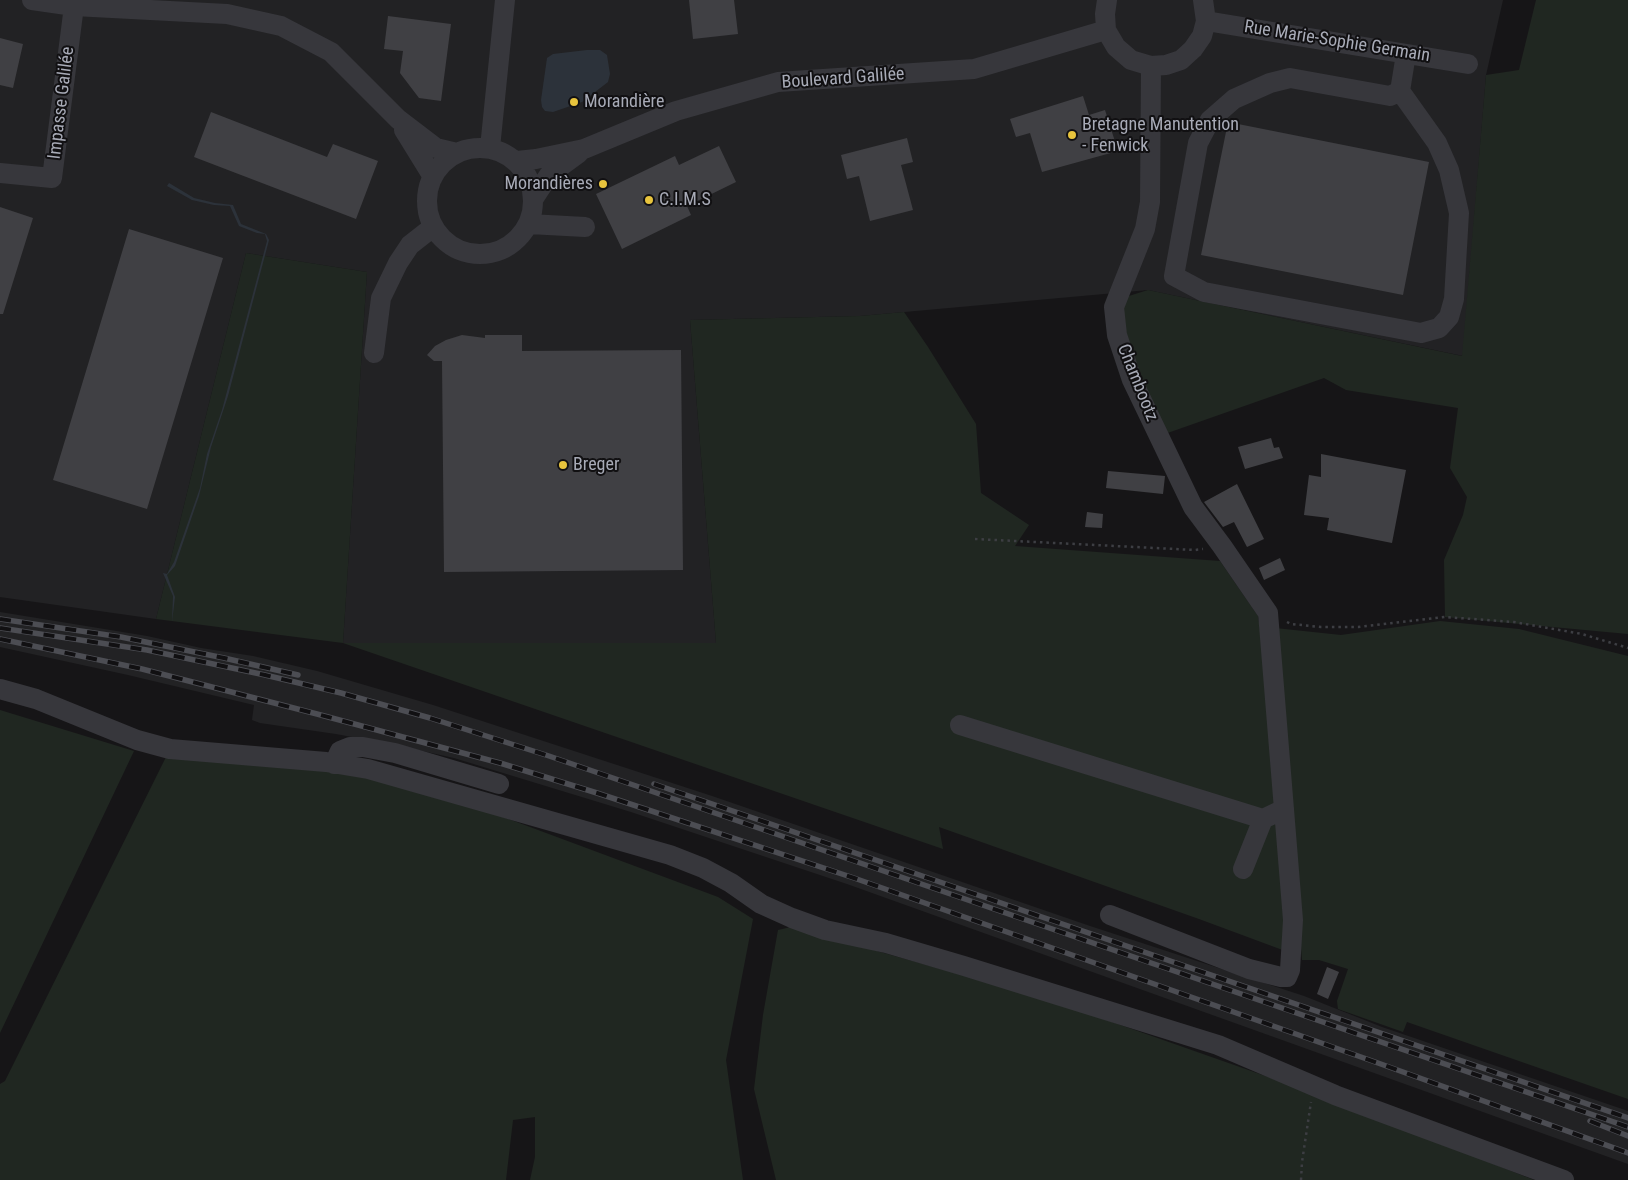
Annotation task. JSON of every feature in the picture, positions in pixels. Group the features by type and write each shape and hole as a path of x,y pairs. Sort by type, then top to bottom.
{"street":[{"path":"32,0 74,6 226,7 281,26 331,52 398,119 436,148 457,153"},
{"path":"490,148 505,0"},
{"path":"1107,0 1104,14 1106,30 1116,48 1131,60 1151,66 1166,65 1181,60 1193,49 1202,36 1206,21 1203,0"},
{"name":"Impasse Galilée","path":"0,173 52,178 74,6"},
{"name":"Rue Marie-Sophie Germain","path":"1206,21 1468,64"},
{"name":"Boulevard Galilée","path":"517,161 584,149 676,111 778,82 974,69 1106,30"},
{"path":"1400,91 1390,96 1290,78 1270,83 1234,99 1210,120 1198,143 1174,276 1204,292 1421,333 1439,328 1449,316 1454,300 1459,213 1449,170 1436,143 1400,91 1406,54"},
{"name":"Chambootz","path":"1151,66 1150,202 1145,229 1114,307 1117,336 1132,380 1193,508 1222,546 1268,613"},
{"path":"398,119 432,176"},
{"path":"473,148 490,148 504,153 517,161 526,172 532,185 534,198 533,212 529,224 519,238 506,248 490,254 474,254 458,250 444,240 433,227 428,211 427,193 432,176 443,163 457,153 473,148"},
{"name":"Boulevard Galilée","path":"534,198 549,175 584,149"},
{"path":"529,224 585,227"},
{"path":"374,353 380,298 398,263 410,246 433,227"},
{"path":"1110,915 1249,969 1281,977 1287,976 1297,966 1268,613"},
{"path":"0,689 36,700 137,740 170,749 274,757 368,769 670,855 704,868 731,883 761,904 825,930 886,943 1218,1045 1315,1087 1564,1180"},
{"path":"960,725 1263,819"},
{"path":"334,764 340,751 350,747 363,747 394,753 499,784"},
{"path":"1243,869 1263,819 1284,808"}],"path":[{"path":"975,538 1195,550 1222,546"},
{"path":"1268,613 1292,624 1320,627 1358,626 1444,617 1514,622 1582,634 1628,648"},
{"path":"1301,1180 1302,1162 1315,1087"}],"shaded area":[{"path":"0,0 1503,0 1486,75 1463,356 1148,290 860,316 690,320 716,643 343,643 367,272 246,253 156,619 0,597"},
{"path":"1536,0 1628,0 1628,634 1445,617 1444,560 1463,515 1467,497 1450,468 1458,408 1346,390 1324,378 1159,436 1116,300 1148,290 1462,356 1486,75 1519,70"},
{"path":"600,50 607,55 610,74 608,82 582,102 553,112 545,111 541,100 547,58 553,54"},
{"path":"169,183 194,198 233,205 241,224 266,234 269,240 228,396 211,447 199,496 175,566 167,575 175,597 172,622 173,596 163,573 167,574 174,562 200,488 207,454 222,410 267,241 265,234 239,226 230,206 214,205 192,200 167,186"},
{"path":"246,253 367,272 343,643 156,619"},
{"path":"904,312 976,424 981,493 1029,525 1015,546 1220,561 1258,616 1267,681 1288,952 939,827 943,849 343,643 716,643 690,320 860,316"},
{"path":"0,612 147,636 201,648 253,656 317,671 433,705 712,796 1090,926 1304,996 1382,1027 1628,1111 1628,1164 847,884 631,812 454,758 336,734 260,723 252,720 254,705 0,647"},
{"path":"1440,621 1519,629 1628,656 1628,1099 1407,1022 1403,1032 1338,1009 1337,1001 1348,969 1319,960 1302,960 1275,628 1341,635"},
{"path":"0,710 134,751 0,1033"},
{"path":"170,749 393,776 718,897 753,919 726,1060 743,1180 530,1180 535,1157 535,1117 513,1120 506,1180 0,1180 0,1084 5,1081"},
{"path":"791,927 1041,997 1308,1091 1534,1180 776,1180 754,1089 763,1015 778,930"}],"building":[{"path":"689,0 734,0 738,34 693,39"},
{"path":"388,16 451,24 441,101 419,98 400,73 403,51 384,49"},
{"path":"0,38 23,44 13,88 0,85"},
{"name":"Bretagne Manutention - Fenwick","path":"1083,96 1089,115 1105,110 1118,151 1042,172 1030,133 1016,137 1010,119"},
{"path":"211,112 327,157 333,144 378,161 356,219 194,157"},
{"path":"1228,122 1429,162 1403,295 1201,255"},
{"path":"907,138 913,162 901,165 913,210 870,221 859,176 847,179 841,155"},
{"name":"C.I.M.S","path":"719,146 736,182 687,206 691,215 622,249 596,194 675,156 679,165"},
{"path":"0,207 33,218 3,314 0,314"},
{"path":"129,229 223,258 147,509 53,480"},
{"name":"Breger","path":"462,335 485,338 485,335 522,335 522,351 681,350 683,570 444,572 442,361 434,361 427,355 435,346"},
{"path":"1271,438 1274,448 1279,447 1283,458 1245,469 1238,447"},
{"path":"1321,454 1406,470 1392,543 1327,530 1329,518 1304,515 1309,475 1321,477"},
{"path":"1108,471 1165,476 1163,494 1106,488"},
{"path":"1237,484 1264,539 1247,547 1234,522 1223,527 1204,502"},
{"path":"1087,512 1103,514 1102,528 1085,527"},
{"path":"1280,558 1285,570 1264,580 1259,568"},
{"path":"1327,967 1339,972 1328,999 1317,994"}],"railway":[{"path":"0,619 121,637 298,675"},
{"path":"0,628 147,650 341,693 430,718 549,756 1628,1127"},
{"path":"0,639 142,669 317,714 500,763 597,793 854,878 1628,1153"},
{"path":"654,784 1628,1118"},
{"path":"1590,1121 1628,1136"}],"place":[{"name":"Morandière","path":"574,102"},
{"name":"Bretagne Manutention - Fenwick","path":"1072,135"},
{"name":"Morandières","path":"603,184"},
{"name":"C.I.M.S","path":"649,200"},
{"name":"Breger","path":"563,465"}]}
